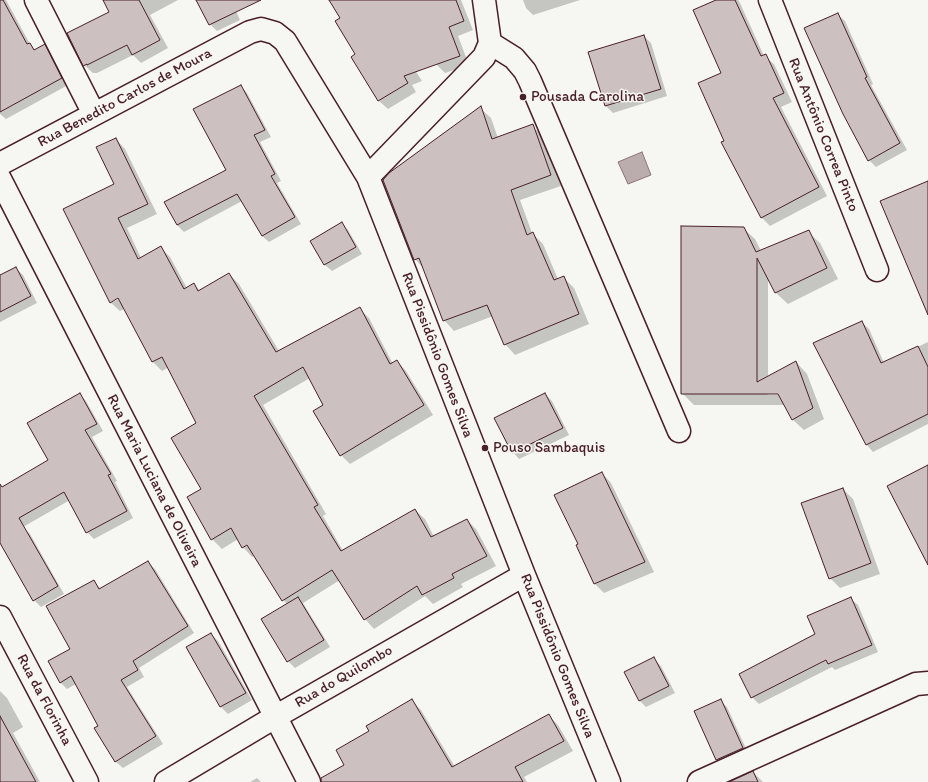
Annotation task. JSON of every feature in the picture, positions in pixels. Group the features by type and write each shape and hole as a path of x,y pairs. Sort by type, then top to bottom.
{"street":[{"path":"36,0 94,114"},
{"path":"368,177 484,57 490,43 484,0"},
{"name":"Rua Antônio Correa Pinto","path":"770,0 877,270"},
{"name":"Rua Pissidônio Gomes Silva","path":"250,32 261,28 275,33 285,42 368,177 524,575 609,782"},
{"name":"Rua Benedito Carlos de Moura","path":"0,164 250,32"},
{"path":"490,43 514,58 525,71 530,81 679,431"},
{"name":"Rua Maria Luciana de Oliveira","path":"0,179 309,782"},
{"name":"Rua do Quilombo","path":"166,782 275,717 524,575"},
{"name":"Rua da Florinha","path":"0,617 87,782"},
{"path":"699,782 916,684 928,683"}],"shaded area":[{"path":"642,152 651,175 628,184 618,162"}],"building":[{"path":"0,0 3,0 27,44 30,43 34,50 45,44 62,78 0,112"},
{"path":"103,0 139,0 160,40 132,55 127,45 83,66 67,33 109,12"},
{"path":"196,0 261,0 209,25"},
{"path":"329,0 456,0 464,21 449,27 460,56 404,76 408,83 378,101 351,57 355,54 335,21 340,18"},
{"path":"716,0 735,0 761,56 766,54 784,93 773,98 819,187 761,218 721,142 724,141 698,83 721,73 693,10"},
{"path":"838,13 867,77 865,78 900,143 868,161 843,114 804,28"},
{"path":"644,35 661,89 605,106 588,52"},
{"path":"241,85 265,130 254,135 275,174 271,176 295,217 262,236 237,194 177,225 164,202 226,170 193,109"},
{"path":"481,106 492,139 533,124 551,175 511,190 527,235 533,232 554,280 564,276 579,314 504,345 487,305 443,321 419,258 414,260 383,180 389,173"},
{"path":"116,138 148,204 118,218 138,259 161,246 184,289 194,283 198,291 229,273 276,352 360,307 390,364 397,360 424,405 340,456 313,411 323,405 303,367 254,396 318,505 314,507 341,551 415,509 431,537 467,519 487,556 452,574 454,578 422,595 417,586 364,620 332,570 282,601 247,545 242,548 231,528 211,540 187,497 201,489 171,438 196,423 162,357 152,362 118,298 110,303 63,209 114,184 96,147"},
{"path":"928,181 928,315 880,201"},
{"path":"342,222 356,247 324,265 310,241"},
{"path":"681,226 744,227 756,252 809,230 827,268 775,293 757,258 757,382 796,361 813,408 792,420 778,394 681,394"},
{"path":"16,267 31,296 0,312 0,275"},
{"path":"862,321 881,363 918,346 928,367 928,414 866,445 813,343"},
{"path":"80,393 97,424 85,430 111,474 108,475 127,511 86,533 64,492 19,518 58,586 33,601 0,543 0,484 2,487 48,460 27,423"},
{"path":"545,393 563,428 512,453 494,418"},
{"path":"928,465 928,565 887,486"},
{"path":"602,472 645,562 594,584 576,545 578,544 554,495"},
{"path":"843,488 871,563 829,579 801,503"},
{"path":"148,561 188,626 133,661 138,670 121,680 156,736 115,762 94,728 98,726 71,676 60,683 48,661 70,649 46,606 94,580 99,589"},
{"path":"298,597 324,640 287,662 261,619"},
{"path":"851,597 872,645 828,664 826,660 751,698 739,674 815,634 807,616"},
{"path":"211,633 246,693 220,707 186,647"},
{"path":"654,657 669,686 639,701 624,672"},
{"path":"412,699 452,767 549,714 564,741 515,767 523,782 321,782 321,778 344,765 336,750 369,731 366,726"},
{"path":"721,699 743,748 716,760 694,711"},
{"path":"0,716 36,782 0,782"},
{"path":"753,771 758,782 729,782"}],"place":[{"name":"Pousada Carolina","path":"523,97"},
{"name":"Pouso Sambaquis","path":"485,448"}]}
